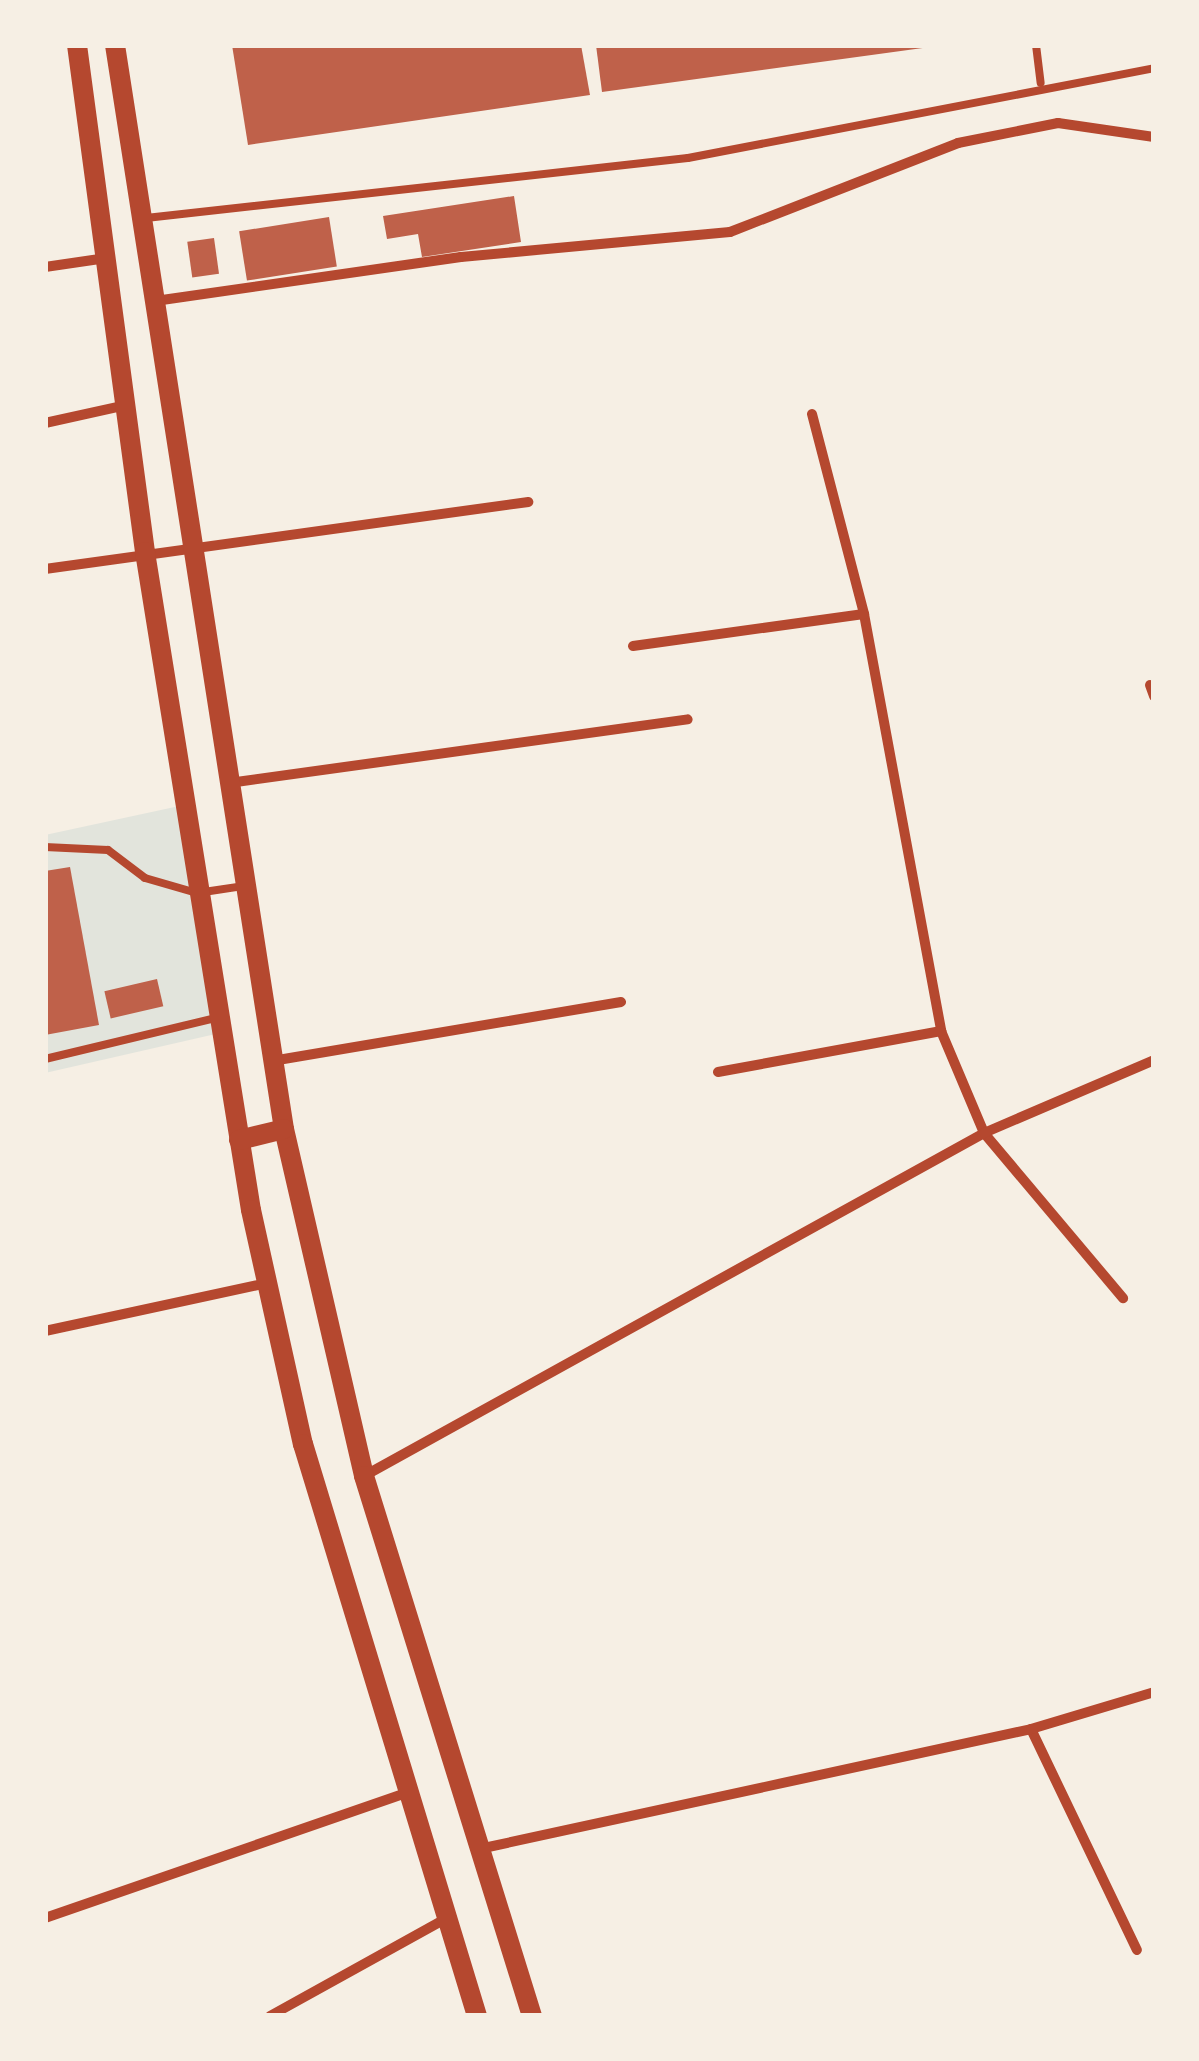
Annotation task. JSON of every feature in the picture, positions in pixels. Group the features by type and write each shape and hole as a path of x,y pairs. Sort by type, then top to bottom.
{"main road":[{"path":"77,45 145,552 197,893 238,1140 267,1283 303,1444 406,1794 478,2016"},
{"path":"115,45 284,1129 364,1476 532,2016"},
{"path":"238,1140 284,1129"}],"street":[{"path":"155,301 461,257 730,232 958,143 1058,123 1154,137"},
{"path":"45,267 108,258"},
{"path":"45,423 128,405"},
{"path":"812,414 864,614 941,1031 984,1133 1123,1298"},
{"path":"45,570 145,552 193,552 528,502"},
{"path":"633,646 864,614"},
{"path":"228,783 688,720"},
{"path":"272,1061 621,1002"},
{"path":"718,1072 941,1031"},
{"path":"364,1476 984,1133 1154,1060"},
{"path":"45,1331 267,1283"},
{"path":"478,1849 1031,1730 1154,1692"},
{"path":"1031,1730 1137,1950"},
{"path":"45,1918 406,1794"},
{"path":"270,2016 444,1918"}],"lane":[{"path":"1036,45 1042,83"},
{"path":"142,219 688,158 1042,83 1154,68"},
{"path":"45,847 108,850 145,878 197,893 244,886"},
{"path":"45,1058 217,1018"}],"shaded area":[{"path":"184,805 220,1033 45,1073 45,835"}],"building":[{"path":"232,45 581,45 590,95 248,145"},
{"path":"596,45 930,45 930,47 602,92"},
{"path":"514,196 521,242 422,257 418,234 387,239 383,216"},
{"path":"329,217 337,266 247,281 239,231"},
{"path":"214,238 219,274 192,277 187,242"},
{"path":"70,867 99,1025 45,1035 45,871"},
{"path":"157,979 163,1006 111,1018 104,991"}]}
